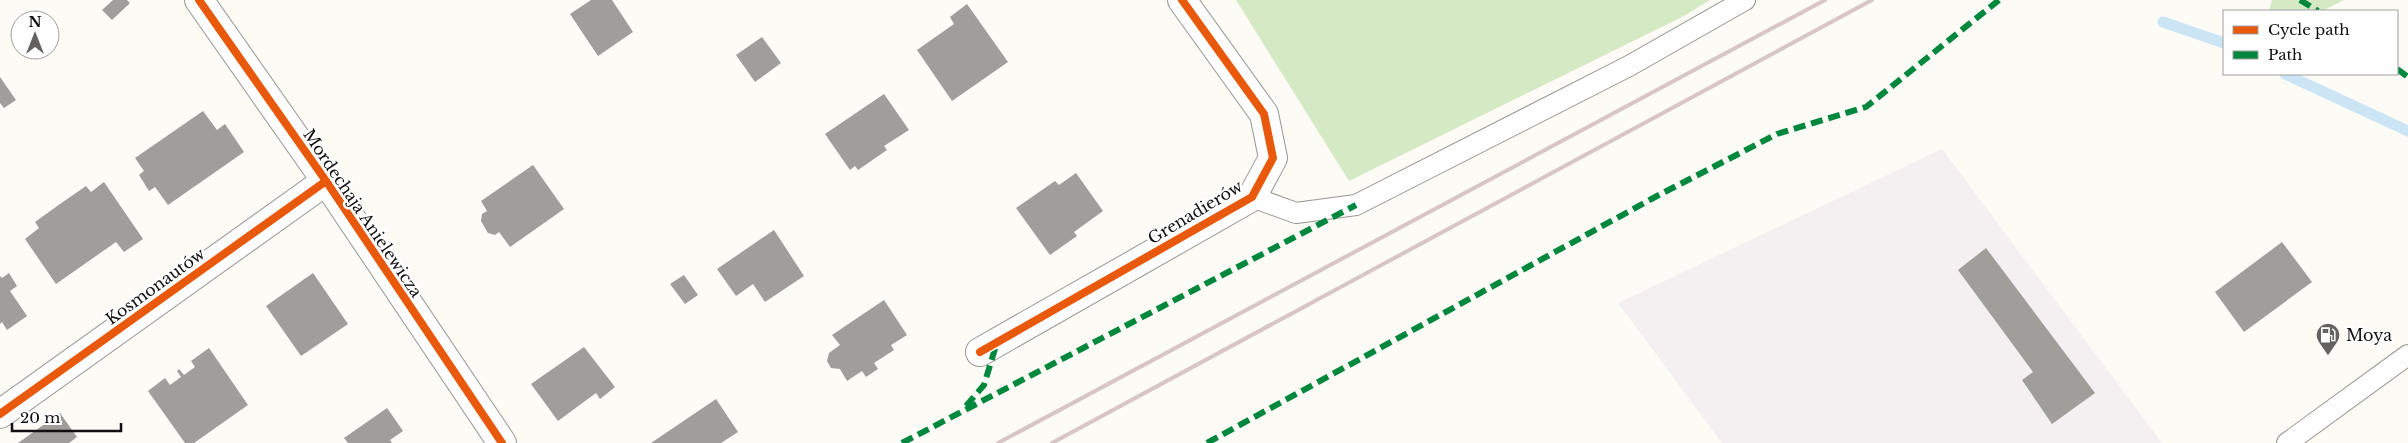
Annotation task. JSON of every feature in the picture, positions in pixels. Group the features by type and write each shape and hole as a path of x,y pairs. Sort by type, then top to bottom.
{"street":[{"name":"Mordechaja Anielewicza","path":"198,0 326,180 502,443"},
{"name":"Grenadierów","path":"980,352 1252,197 1273,158 1264,114 1182,0"},
{"name":"Kosmonautów","path":"0,414 326,180"}],"lane":[{"path":"1252,197 1296,213 1356,205 1629,66 1745,0"},
{"path":"2288,443 2408,355"}],"shaded area":[{"path":"1942,149 2162,443 1722,443 1618,303"}],"green space":[{"path":"1236,0 1710,0 1684,16 1349,181"},
{"path":"2272,0 2344,0 2324,10 2269,10"}],"building":[{"path":"113,0 127,0 130,3 112,20 102,10"},
{"path":"591,0 612,0 633,32 598,56 570,14"},
{"path":"967,4 1008,62 952,101 917,50 954,24 950,17"},
{"path":"762,37 781,63 755,82 736,55"},
{"path":"0,77 16,100 4,108 0,103"},
{"path":"884,94 909,130 884,146 887,150 858,170 855,166 850,170 825,134"},
{"path":"203,111 217,130 225,124 244,152 168,205 155,187 149,191 139,175 144,171 135,158"},
{"path":"533,165 564,209 510,247 499,232 495,235 488,233 481,221 482,214 487,211 481,201"},
{"path":"1076,173 1103,211 1074,232 1077,236 1050,255 1016,208 1055,181 1059,185"},
{"path":"104,182 143,239 124,252 116,242 56,284 25,239 39,228 35,222 86,186 91,192"},
{"path":"774,230 804,276 765,302 753,284 736,296 717,269"},
{"path":"2282,242 2312,282 2244,332 2215,292"},
{"path":"1986,248 2095,393 2052,424 2022,380 2033,372 1958,270"},
{"path":"9,273 17,286 10,291 27,316 7,330 2,322 0,324 0,276 2,278"},
{"path":"313,273 348,324 301,356 266,306"},
{"path":"684,275 698,295 685,304 670,284"},
{"path":"884,300 907,335 891,345 894,350 874,363 878,369 866,377 862,371 847,381 840,369 831,368 827,361 829,353 840,345 832,335"},
{"path":"584,347 615,387 600,399 596,393 558,421 531,384"},
{"path":"209,348 248,405 194,443 185,443 148,391 165,378 170,385 181,377 177,371 179,369 184,375 195,367 191,361"},
{"path":"716,399 738,432 721,443 651,443"},
{"path":"387,408 403,431 390,440 392,443 348,443 344,438"},
{"path":"60,413 77,437 69,443 18,443"}],"waterway":[{"path":"2163,22 2223,43"},
{"path":"2287,75 2408,131"}],"railway":[{"path":"998,443 1825,0"},
{"path":"1052,443 1872,0"}],"marked path":[{"path":"1207,443 1657,196 1777,134 1866,107 1999,0"},
{"path":"2300,0 2316,10"},
{"path":"2398,70 2408,77"},
{"path":"902,443 1356,205"},
{"path":"966,406 984,385 997,342"}],"cycle path":[{"path":"199,0 326,181 502,443"},
{"path":"980,352 1252,197 1273,158 1264,114 1182,0"},
{"path":"0,414 326,181"}],"place":[{"name":"Moya","path":"2328,356"}]}
